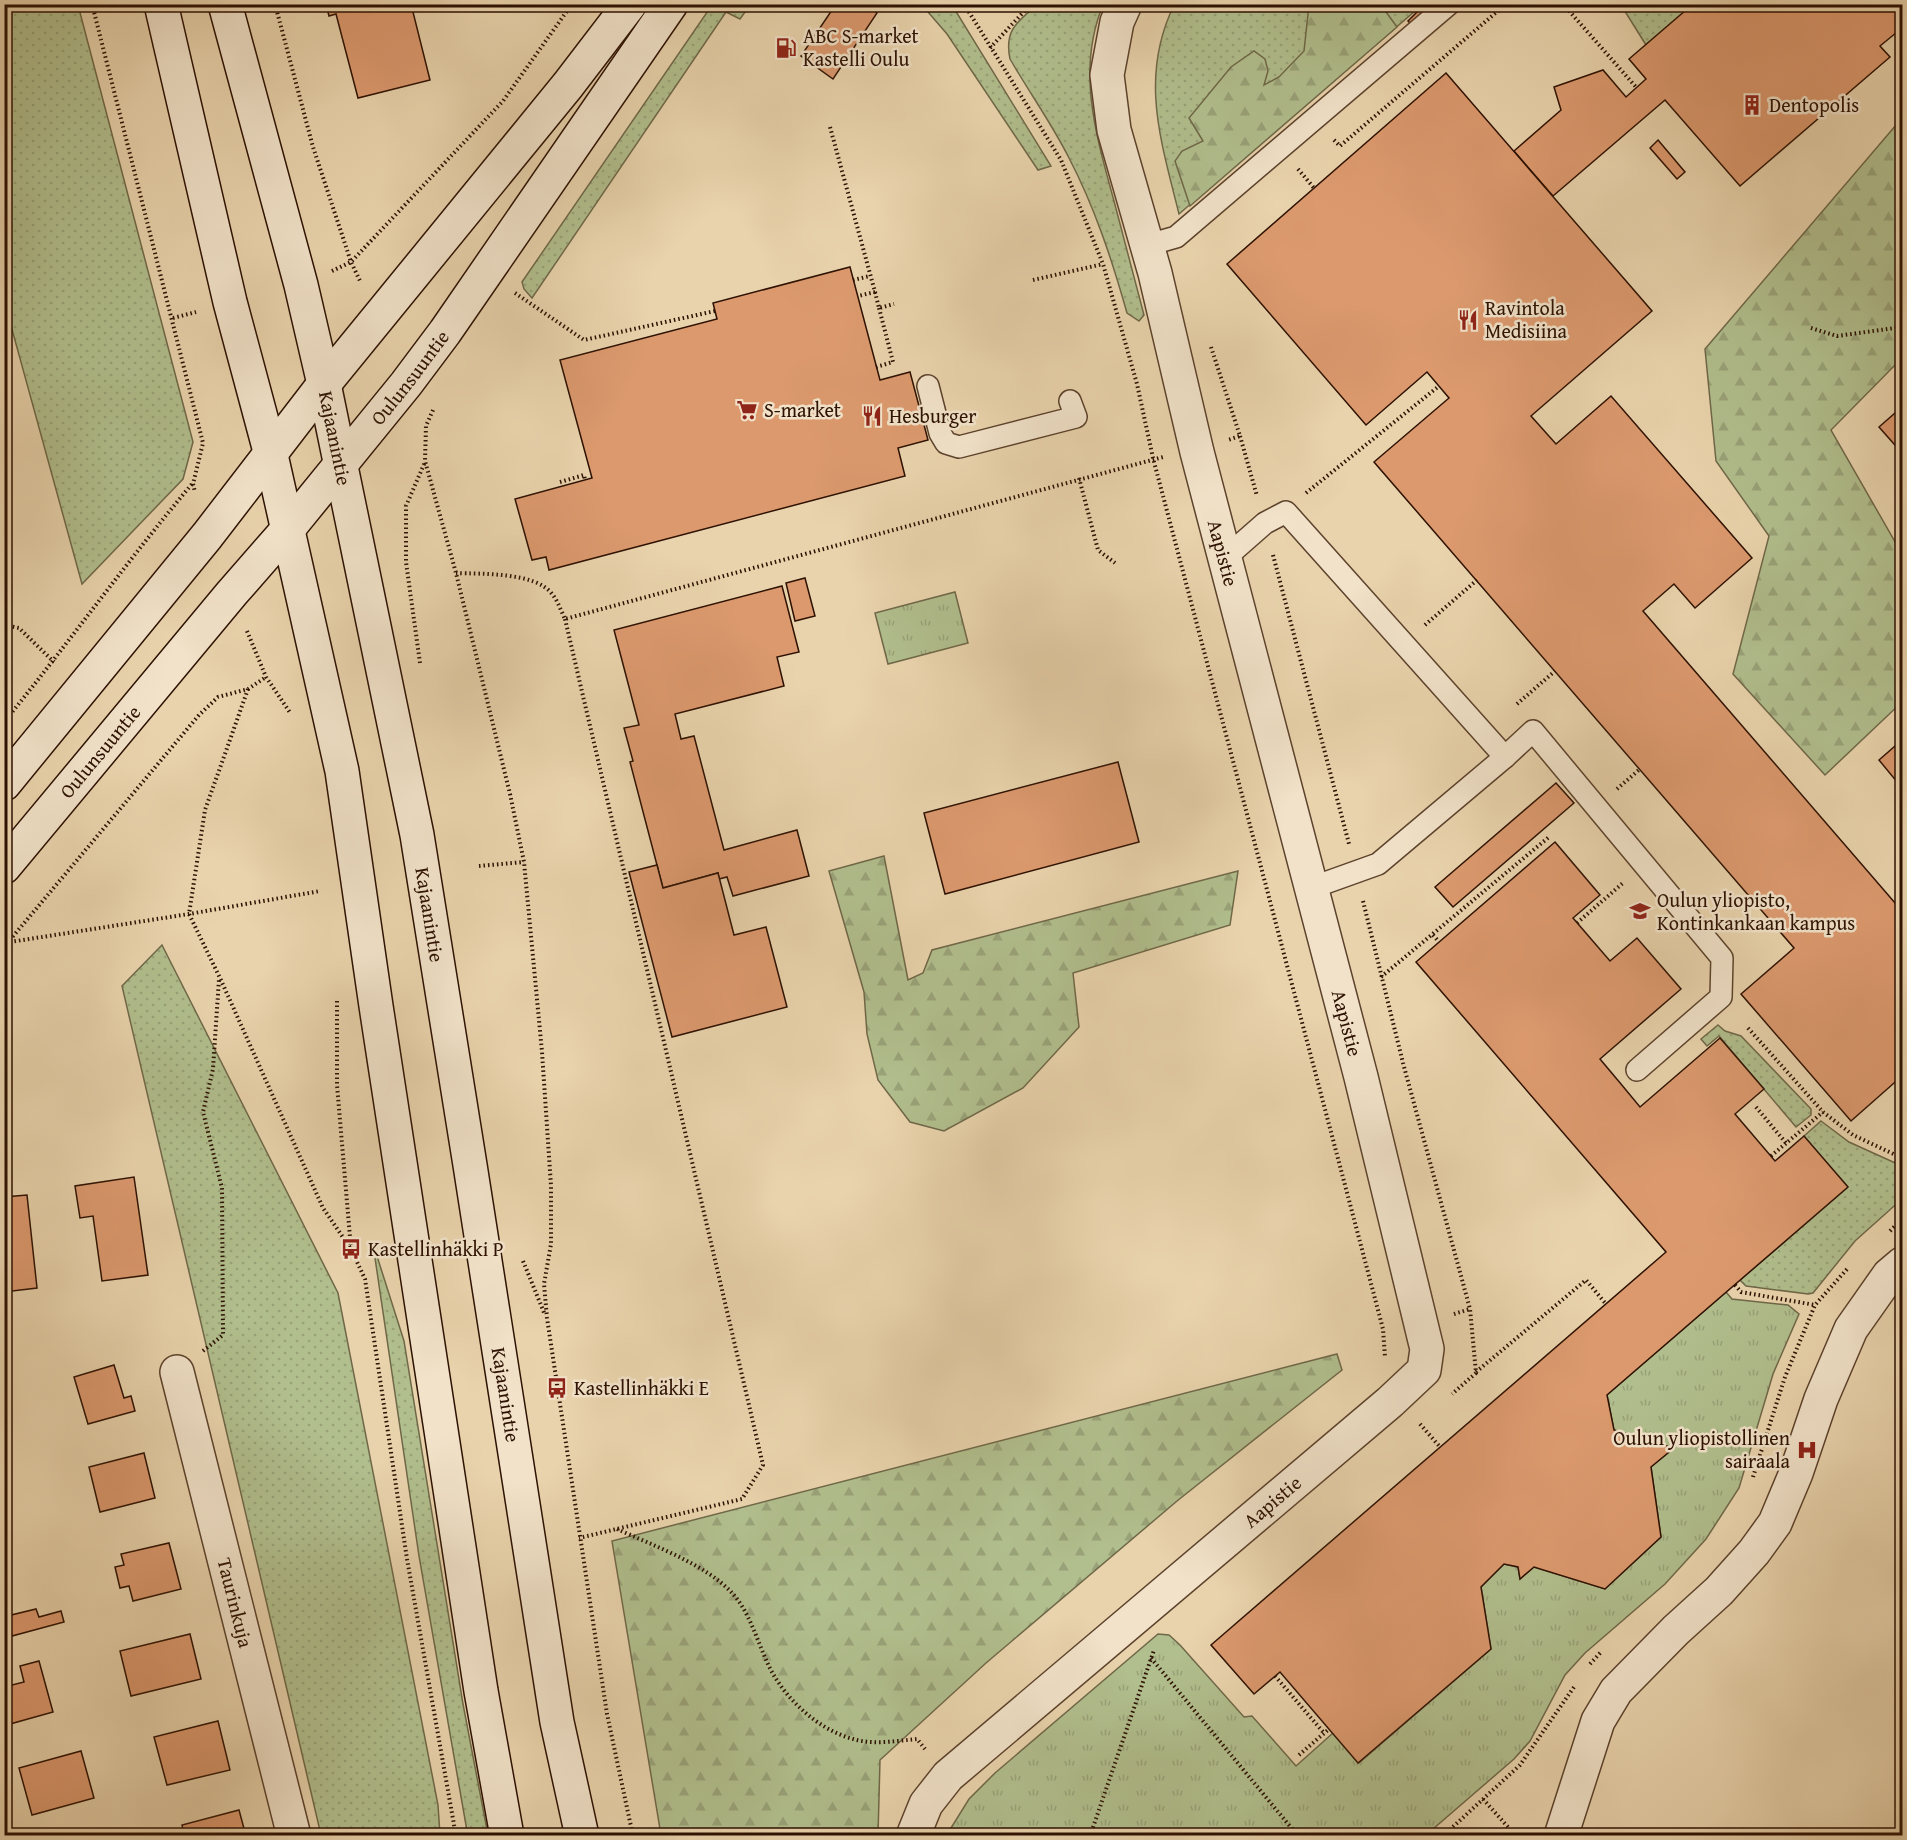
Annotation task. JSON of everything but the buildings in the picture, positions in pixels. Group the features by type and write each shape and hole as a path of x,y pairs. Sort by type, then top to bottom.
{"main road":[{"path":"161,4 231,302 271,455 342,771 481,1691 507,1836"},
{"name":"Kajaanintie","path":"225,4 301,285 324,384 417,835 557,1722 582,1836"},
{"path":"4,784 207,536 324,384 568,85 630,4"},
{"name":"Oulunsuuntie","path":"4,867 288,529 406,384 445,332 671,4"},
{"name":"Aapistie","path":"913,1836 927,1804 948,1776 1390,1402 1424,1370 1427,1349 1361,1077 1224,559 1148,245 1114,130 1107,75 1117,22 1125,4"},
{"path":"1561,1836 1598,1721 1616,1691 1676,1630 1719,1591 1754,1552 1775,1523 1796,1473 1821,1399 1851,1329 1889,1275 1902,1264"},
{"name":"Taurinkuja","path":"177,1372 294,1836"}],"lane":[{"path":"1148,245 1176,237 1449,4"},
{"path":"928,386 940,433 946,443 959,447 1076,417 1070,401"},
{"path":"1224,559 1265,523 1286,512 1505,757"},
{"path":"1311,888 1378,864 1533,731 1722,958 1721,997 1637,1070"}],"path":[{"path":"4,722 54,662 159,524 193,484 203,443 92,4"},
{"path":"275,4 313,147 351,262 503,101 572,4"},
{"path":"964,4 1061,160 1103,264 1137,384 1153,458 1383,1329"},
{"path":"990,48 1031,4"},
{"path":"1563,4 1636,87"},
{"path":"830,127 893,362 876,367"},
{"path":"1033,280 1103,264"},
{"path":"853,280 870,276"},
{"path":"513,292 584,340 715,311"},
{"path":"858,296 874,292"},
{"path":"879,308 894,304"},
{"path":"1811,328 1837,336 1902,327"},
{"path":"1286,512 1438,386"},
{"path":"426,426 425,461 456,573 510,794 524,862 542,1052 551,1186 551,1244 544,1284 547,1318 607,1714 633,1836"},
{"path":"1240,436 1356,872 1402,1063 1470,1309 1476,1373"},
{"path":"565,619 1153,458 1197,452"},
{"path":"560,482 584,475 585,480"},
{"path":"1079,478 1098,550 1115,563"},
{"path":"193,484 207,536"},
{"path":"456,573 516,576 536,583 552,592 565,619 763,1465 742,1499 579,1538"},
{"path":"1426,624 1477,580"},
{"path":"232,593 266,677 293,716"},
{"path":"4,625 19,628 54,662"},
{"path":"1515,706 1555,671"},
{"path":"4,947 199,715 218,697 248,689 266,677"},
{"path":"248,689 206,810 189,914 323,1208 351,1249 365,1279 407,1559 456,1836"},
{"path":"1381,977 1549,837"},
{"path":"479,866 524,862"},
{"path":"1577,923 1644,865"},
{"path":"9,942 320,891"},
{"path":"1433,935 1439,942"},
{"path":"177,1372 223,1335 222,1188 203,1112 213,1069 220,978"},
{"path":"337,990 337,1085 351,1249"},
{"path":"1748,1028 1823,1112 1853,1135 1902,1158"},
{"path":"1756,1107 1786,1143"},
{"path":"1771,1156 1823,1112"},
{"path":"1885,1235 1902,1219"},
{"path":"1752,1482 1785,1377 1815,1305 1850,1266"},
{"path":"1452,1395 1586,1280 1606,1304"},
{"path":"1734,1285 1741,1292 1815,1305"},
{"path":"1411,1431 1428,1416"},
{"path":"1420,1424 1440,1447"},
{"path":"616,1528 701,1569 727,1587 742,1606 774,1677 790,1697 820,1724 853,1740 881,1742 917,1739 948,1776"},
{"path":"1090,1836 1155,1647"},
{"path":"1587,1668 1603,1651"},
{"path":"1150,1657 1298,1836"},
{"path":"1275,1676 1324,1733"},
{"path":"1443,1836 1520,1765 1580,1678"},
{"path":"1299,1755 1329,1729"},
{"path":"1483,1799 1516,1836"}],"green space":[{"path":"1038,4 1103,5 1095,29 1091,54 1092,103 1101,152 1144,315 1139,321 1127,313 1102,234 1069,158 1010,59 1009,41 1014,27"},
{"path":"4,5 78,5 193,442 183,479 82,584 5,304"},
{"path":"712,5 750,5 740,19 726,12 532,298 524,289 522,282"},
{"path":"922,5 952,5 1051,166 1038,170 947,34"},
{"path":"1174,5 1422,5 1179,214 1160,135 1155,84 1157,58 1163,32"},
{"path":"1309,5 1381,5 1397,27 1190,206 1175,161 1182,151 1203,141 1189,118 1231,67 1254,51 1265,59 1268,71 1264,85 1279,77 1304,51"},
{"path":"1621,5 1693,5 1646,45"},
{"path":"1902,118 1902,358 1831,430 1902,554 1902,702 1825,775 1733,674 1769,536 1716,461 1705,349"},
{"path":"955,592 968,643 888,664 875,613"},
{"path":"884,856 908,980 923,973 932,950 1238,871 1230,925 1073,973 1079,1027 1023,1088 944,1131 910,1122 878,1080 867,1034 864,992 829,871"},
{"path":"162,945 338,1293 438,1805 440,1835 321,1835 122,986"},
{"path":"1718,1025 1725,1031 1741,1036 1811,1109 1811,1115 1796,1127 1719,1036 1707,1046 1701,1039"},
{"path":"1821,1121 1849,1142 1902,1166 1902,1199 1855,1241 1813,1293 1746,1286 1740,1280 1847,1188 1804,1136"},
{"path":"376,1253 404,1341 463,1704 488,1835 468,1835 467,1831 419,1556"},
{"path":"1726,1292 1732,1299 1788,1305 1799,1314 1773,1374 1739,1488 1706,1539 1665,1584 1585,1653 1565,1675 1530,1741 1514,1759 1426,1835 946,1836 969,1799 995,1773 1158,1634 1169,1635 1180,1645 1244,1717 1252,1716 1296,1766 1333,1733 1359,1763 1491,1649 1481,1587 1504,1564 1518,1567 1520,1579 1534,1567 1605,1589 1661,1537 1651,1467 1673,1448 1614,1430 1607,1395"},
{"path":"1337,1354 1342,1370 1177,1501 986,1663 880,1760 878,1835 661,1835 612,1541"}],"place":[{"name":"ABC S-market Kastelli Oulu","path":"786,48"},
{"name":"Dentopolis","path":"1752,105"},
{"name":"Ravintola Medisiina","path":"1468,320"},
{"name":"S-market","path":"747,410"},
{"name":"Hesburger","path":"872,416"},
{"name":"Oulun yliopisto, Kontinkankaan kampus","path":"1640,911"},
{"name":"Kastellinhäkki P","path":"351,1249"},
{"name":"Kastellinhäkki E","path":"557,1388"},
{"name":"Oulun yliopistollinen sairaala","path":"1807,1450"}]}
